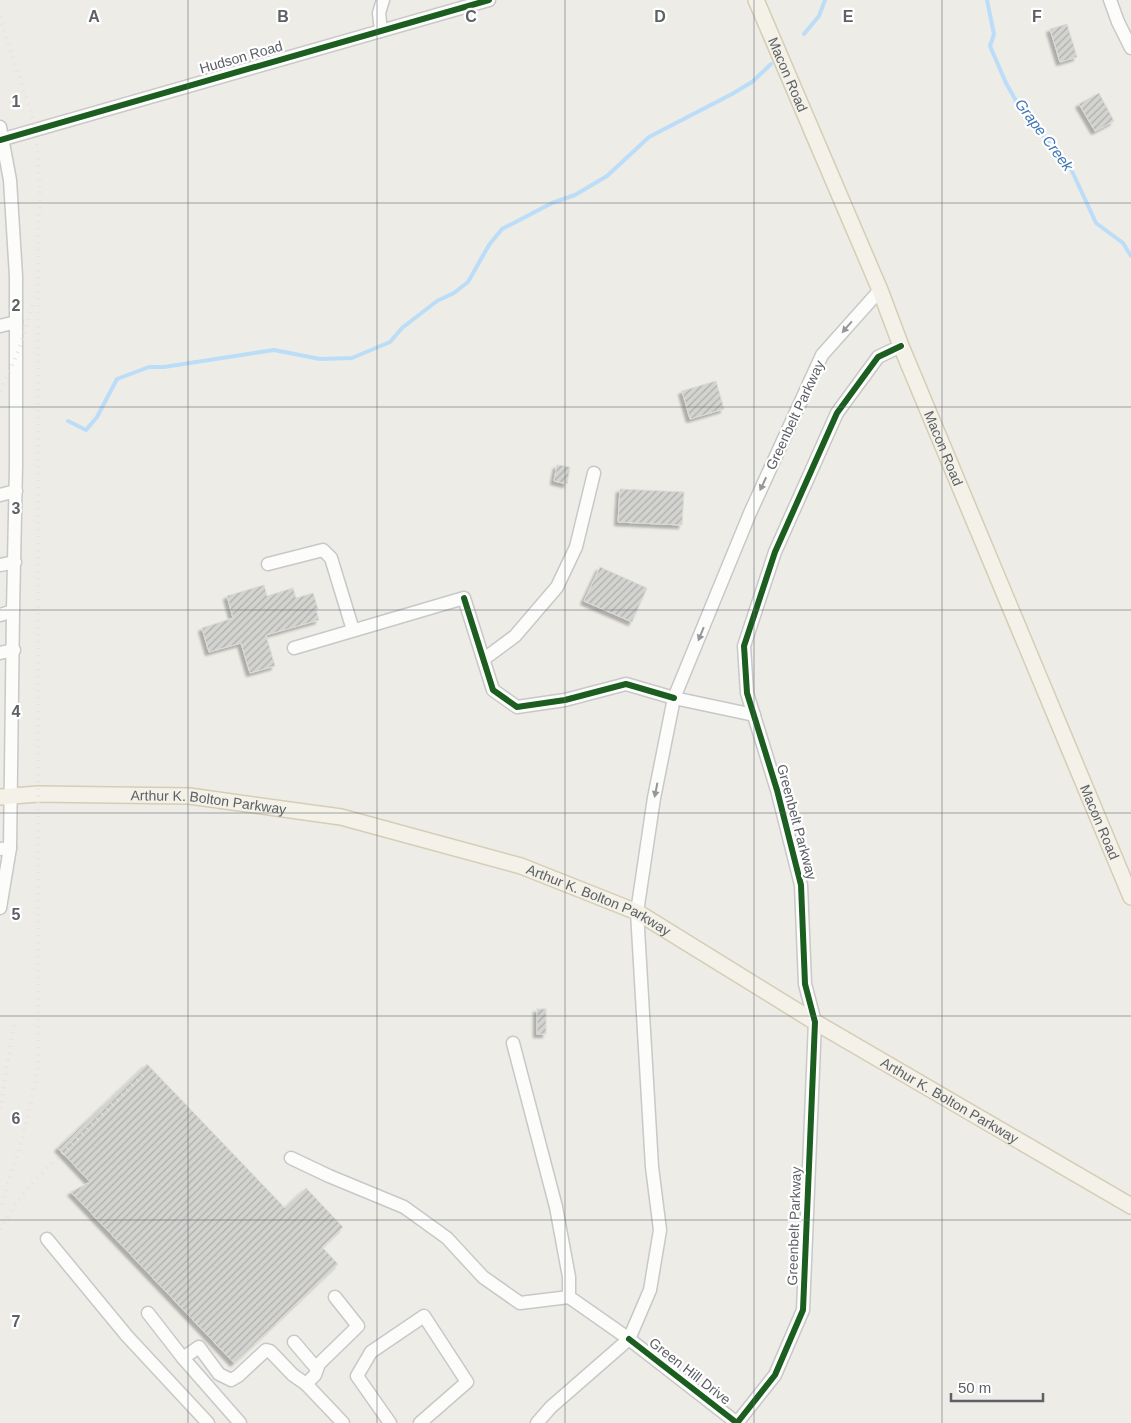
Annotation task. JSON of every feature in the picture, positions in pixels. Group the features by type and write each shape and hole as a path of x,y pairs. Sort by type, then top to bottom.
{"main road":[{"name":"Macon Road","path":"756,0 880,290 901,346 1131,897"},
{"name":"Arthur K. Bolton Parkway","path":"6,797 38,794 189,796 341,817 521,866 637,912 815,1022 1131,1206"}],"street":[{"path":"381,31 379,13 383,0"},
{"name":"Hudson Road","path":"1,135 381,31 466,3 490,0"},
{"path":"1110,0 1131,48"},
{"path":"0,908 5,849 14,650 16,490 16,276 10,180 1,135"},
{"name":"Greenbelt Parkway","path":"537,1423 550,1407 629,1339 650,1290 660,1230 652,1167 637,912 654,798 674,698 750,512 822,355 880,290"},
{"path":"0,326 16,322"},
{"name":"Greenbelt Parkway","path":"737,1423 775,1375 803,1310 815,1022 805,984 801,885 777,790 747,693 744,646 775,552 837,413 878,357 901,346"},
{"path":"484,659 515,636 557,587 576,548 594,473"},
{"path":"0,495 16,490"},
{"path":"268,564 323,550 331,558 352,630"},
{"path":"0,565 14,562"},
{"path":"294,648 464,598 493,690 517,707 566,700 626,684 674,698 754,715"},
{"path":"0,615 14,611"},
{"path":"0,654 14,650"},
{"path":"291,1158 328,1176 404,1206 447,1238 484,1277 520,1303 570,1297 569,1277 556,1206 513,1042"},
{"path":"47,1239 127,1336 208,1423"},
{"path":"306,1384 314,1375 319,1364 358,1326 334,1297"},
{"name":"Green Hill Drive","path":"570,1297 629,1339 737,1423"},
{"path":"148,1313 183,1358 240,1423"},
{"path":"390,1423 357,1376 371,1352 424,1316 467,1382 420,1423"},
{"path":"294,1342 317,1369"},
{"path":"183,1358 199,1347 219,1374 231,1380 238,1376 266,1350 270,1351 293,1375 306,1384 343,1423"}],"building":[{"path":"1067,24 1077,57 1060,62 1050,29"},
{"path":"1099,93 1114,121 1095,131 1079,104"},
{"path":"716,381 724,409 690,419 682,391"},
{"path":"557,465 570,467 567,484 554,481"},
{"path":"620,489 684,492 682,525 618,522"},
{"path":"600,567 647,588 632,622 584,601"},
{"path":"264,585 267,596 293,588 296,598 313,593 319,620 266,635 275,666 250,673 241,643 209,652 202,628 233,618 227,596"},
{"path":"537,1009 546,1009 546,1034 537,1034"},
{"path":"147,1064 285,1208 306,1188 343,1227 322,1247 338,1264 234,1363 71,1192 90,1182 58,1148"}],"waterway":[{"path":"804,34 819,16 825,0"},
{"name":"Grape Creek","path":"987,0 994,34 990,46 1006,83 1020,108 1071,169 1096,223 1123,243 1131,256"},
{"path":"68,421 86,430 97,417 117,379 149,367 164,367 274,350 320,359 352,358 390,342 402,328 437,301 454,293 468,282 489,245 502,229 552,203 575,195 607,176 649,137 732,94 752,82 771,64"}],"railway":[{"path":"0,17 36,129 40,190 38,259 38,1070 21,1144 0,1208"},
{"path":"0,391 20,347 33,301"},
{"path":"0,1109 14,1023"},
{"path":"0,1229 30,1185 145,1073"}],"cycle path":[{"path":"0,140 489,0"},
{"path":"629,1339 737,1423 775,1375 803,1310 815,1022 805,984 801,885 777,790 747,693 744,646 775,552 837,413 878,357 901,346"},
{"path":"464,598 493,690 517,707 565,700 626,684 674,698"}]}
